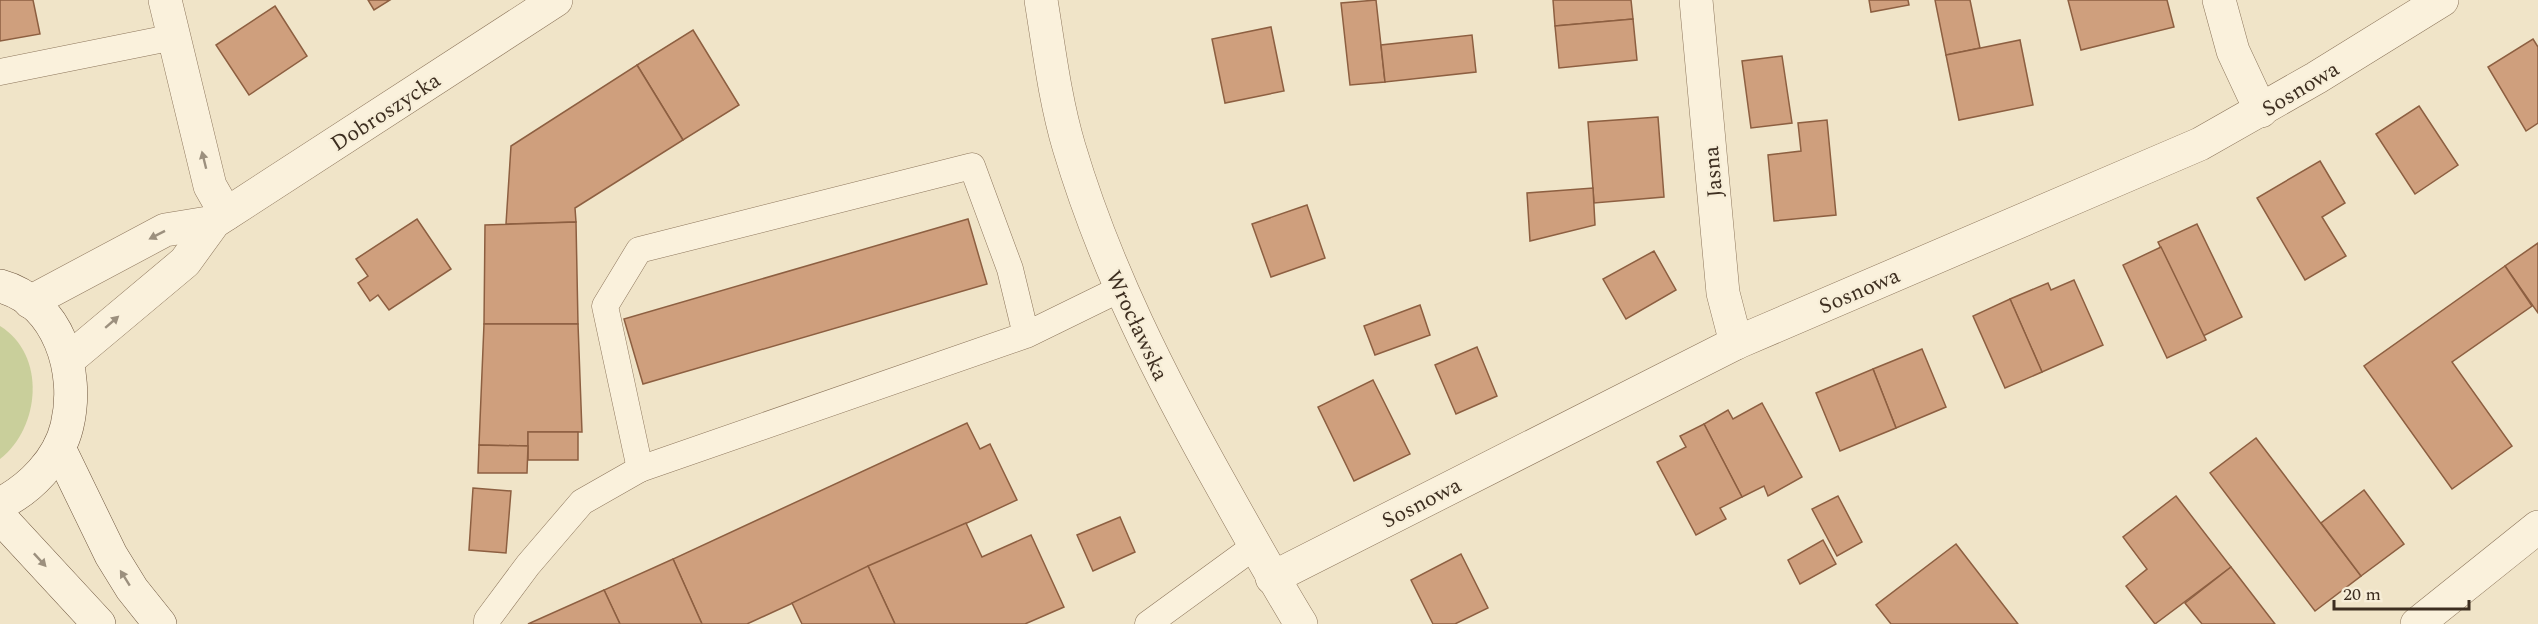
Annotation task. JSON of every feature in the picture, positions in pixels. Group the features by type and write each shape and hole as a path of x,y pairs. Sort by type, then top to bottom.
{"street":[{"path":"165,0 210,186 220,218"},
{"name":"Dobroszycka","path":"68,360 185,262 220,218 556,0"},
{"name":"Wrocławska","path":"1041,0 1068,144 1090,213 1120,289 1178,409 1272,578 1301,624"},
{"name":"Jasna","path":"1696,0 1722,293 1736,343"},
{"path":"2220,0 2233,51 2261,111"},
{"name":"Sosnowa","path":"1272,578 1736,343 2200,144 2261,111 2442,0"},
{"name":"Dobroszycka","path":"30,302 165,230 220,218"},
{"path":"0,286 30,302 51,323 60,338 68,360 71,394 68,426 59,448 37,479 17,496 0,504"},
{"path":"59,448 111,555 132,589 160,624"},
{"path":"0,517 99,624"},
{"path":"2417,624 2538,527"}],"lane":[{"path":"0,72 174,37"},
{"path":"640,469 605,306 639,250 972,166 1010,269 1026,335"},
{"path":"487,624 487,620 528,565 582,502 640,469 1026,335 1120,289"},
{"path":"1148,624 1255,546"}],"green space":[{"path":"0,326 15,339 25,355 31,373 33,392 30,411 23,429 13,446 0,459"}],"building":[{"path":"0,0 33,0 40,34 0,41"},
{"path":"368,0 390,0 374,10"},
{"path":"1376,0 1385,82 1350,85 1341,3"},
{"path":"1553,0 1631,0 1633,19 1555,26"},
{"path":"1869,0 1908,0 1909,5 1871,12"},
{"path":"1935,0 1970,0 1980,48 1946,55"},
{"path":"2068,0 2167,0 2174,27 2081,50"},
{"path":"275,6 307,56 249,95 216,45"},
{"path":"1633,19 1637,60 1559,68 1555,26"},
{"path":"1271,27 1284,91 1225,103 1212,39"},
{"path":"693,30 739,105 683,140 637,65"},
{"path":"1472,35 1476,72 1385,82 1381,45"},
{"path":"2533,39 2538,47 2538,123 2526,131 2488,67"},
{"path":"2020,40 2033,105 1959,120 1946,55"},
{"path":"1782,56 1792,123 1751,128 1742,61"},
{"path":"637,65 683,140 575,208 576,222 506,224 511,146"},
{"path":"2419,106 2458,165 2415,194 2376,134"},
{"path":"1658,117 1664,197 1594,203 1588,122"},
{"path":"1827,120 1836,215 1774,221 1768,155 1801,151 1798,123"},
{"path":"2320,161 2345,203 2322,217 2346,256 2305,280 2257,198"},
{"path":"1593,188 1595,225 1530,241 1527,193"},
{"path":"1307,205 1325,258 1271,277 1252,224"},
{"path":"417,219 451,269 389,310 378,295 370,301 358,283 368,276 356,259"},
{"path":"968,219 987,284 643,384 624,319"},
{"path":"576,222 578,324 484,324 485,225"},
{"path":"2197,224 2242,317 2203,336 2158,242"},
{"path":"2538,243 2538,313 2505,266"},
{"path":"2161,247 2206,340 2167,358 2123,265"},
{"path":"1654,251 1676,290 1626,319 1603,279"},
{"path":"2505,266 2532,306 2452,362 2512,446 2452,489 2364,366"},
{"path":"2074,280 2103,345 2042,372 2010,299 2048,283 2051,290"},
{"path":"2010,299 2042,372 2005,388 1973,316"},
{"path":"1420,305 1430,335 1375,355 1364,326"},
{"path":"484,324 578,324 582,432 528,432 528,446 479,445"},
{"path":"1477,347 1497,396 1456,414 1435,365"},
{"path":"1922,349 1946,407 1896,428 1873,369"},
{"path":"1873,369 1896,428 1840,451 1816,393"},
{"path":"1373,380 1410,454 1354,481 1318,407"},
{"path":"1762,403 1802,477 1768,496 1764,486 1742,497 1704,424 1728,410 1733,419"},
{"path":"967,423 980,449 990,444 1017,500 747,624 702,624 673,559"},
{"path":"1704,424 1742,497 1720,508 1726,519 1696,535 1657,462 1686,447 1680,436"},
{"path":"528,432 578,432 578,460 528,460"},
{"path":"2256,438 2361,576 2315,611 2210,473"},
{"path":"479,445 528,446 527,473 478,473"},
{"path":"473,488 511,491 506,553 469,550"},
{"path":"2364,490 2404,544 2361,576 2321,523"},
{"path":"1838,496 1862,542 1837,556 1812,509"},
{"path":"2176,496 2231,567 2155,624 2126,586 2147,569 2123,537"},
{"path":"1120,517 1135,552 1093,571 1077,535"},
{"path":"966,523 982,557 1031,535 1064,607 1025,624 895,624 868,566"},
{"path":"1823,540 1836,564 1800,584 1788,560"},
{"path":"1956,544 2018,624 1891,624 1876,605"},
{"path":"1461,554 1488,608 1455,624 1433,624 1411,580"},
{"path":"673,559 702,624 620,624 604,590"},
{"path":"868,566 895,624 802,624 792,603"},
{"path":"2231,567 2275,624 2202,624 2185,603"},
{"path":"604,590 620,624 528,624"}]}
